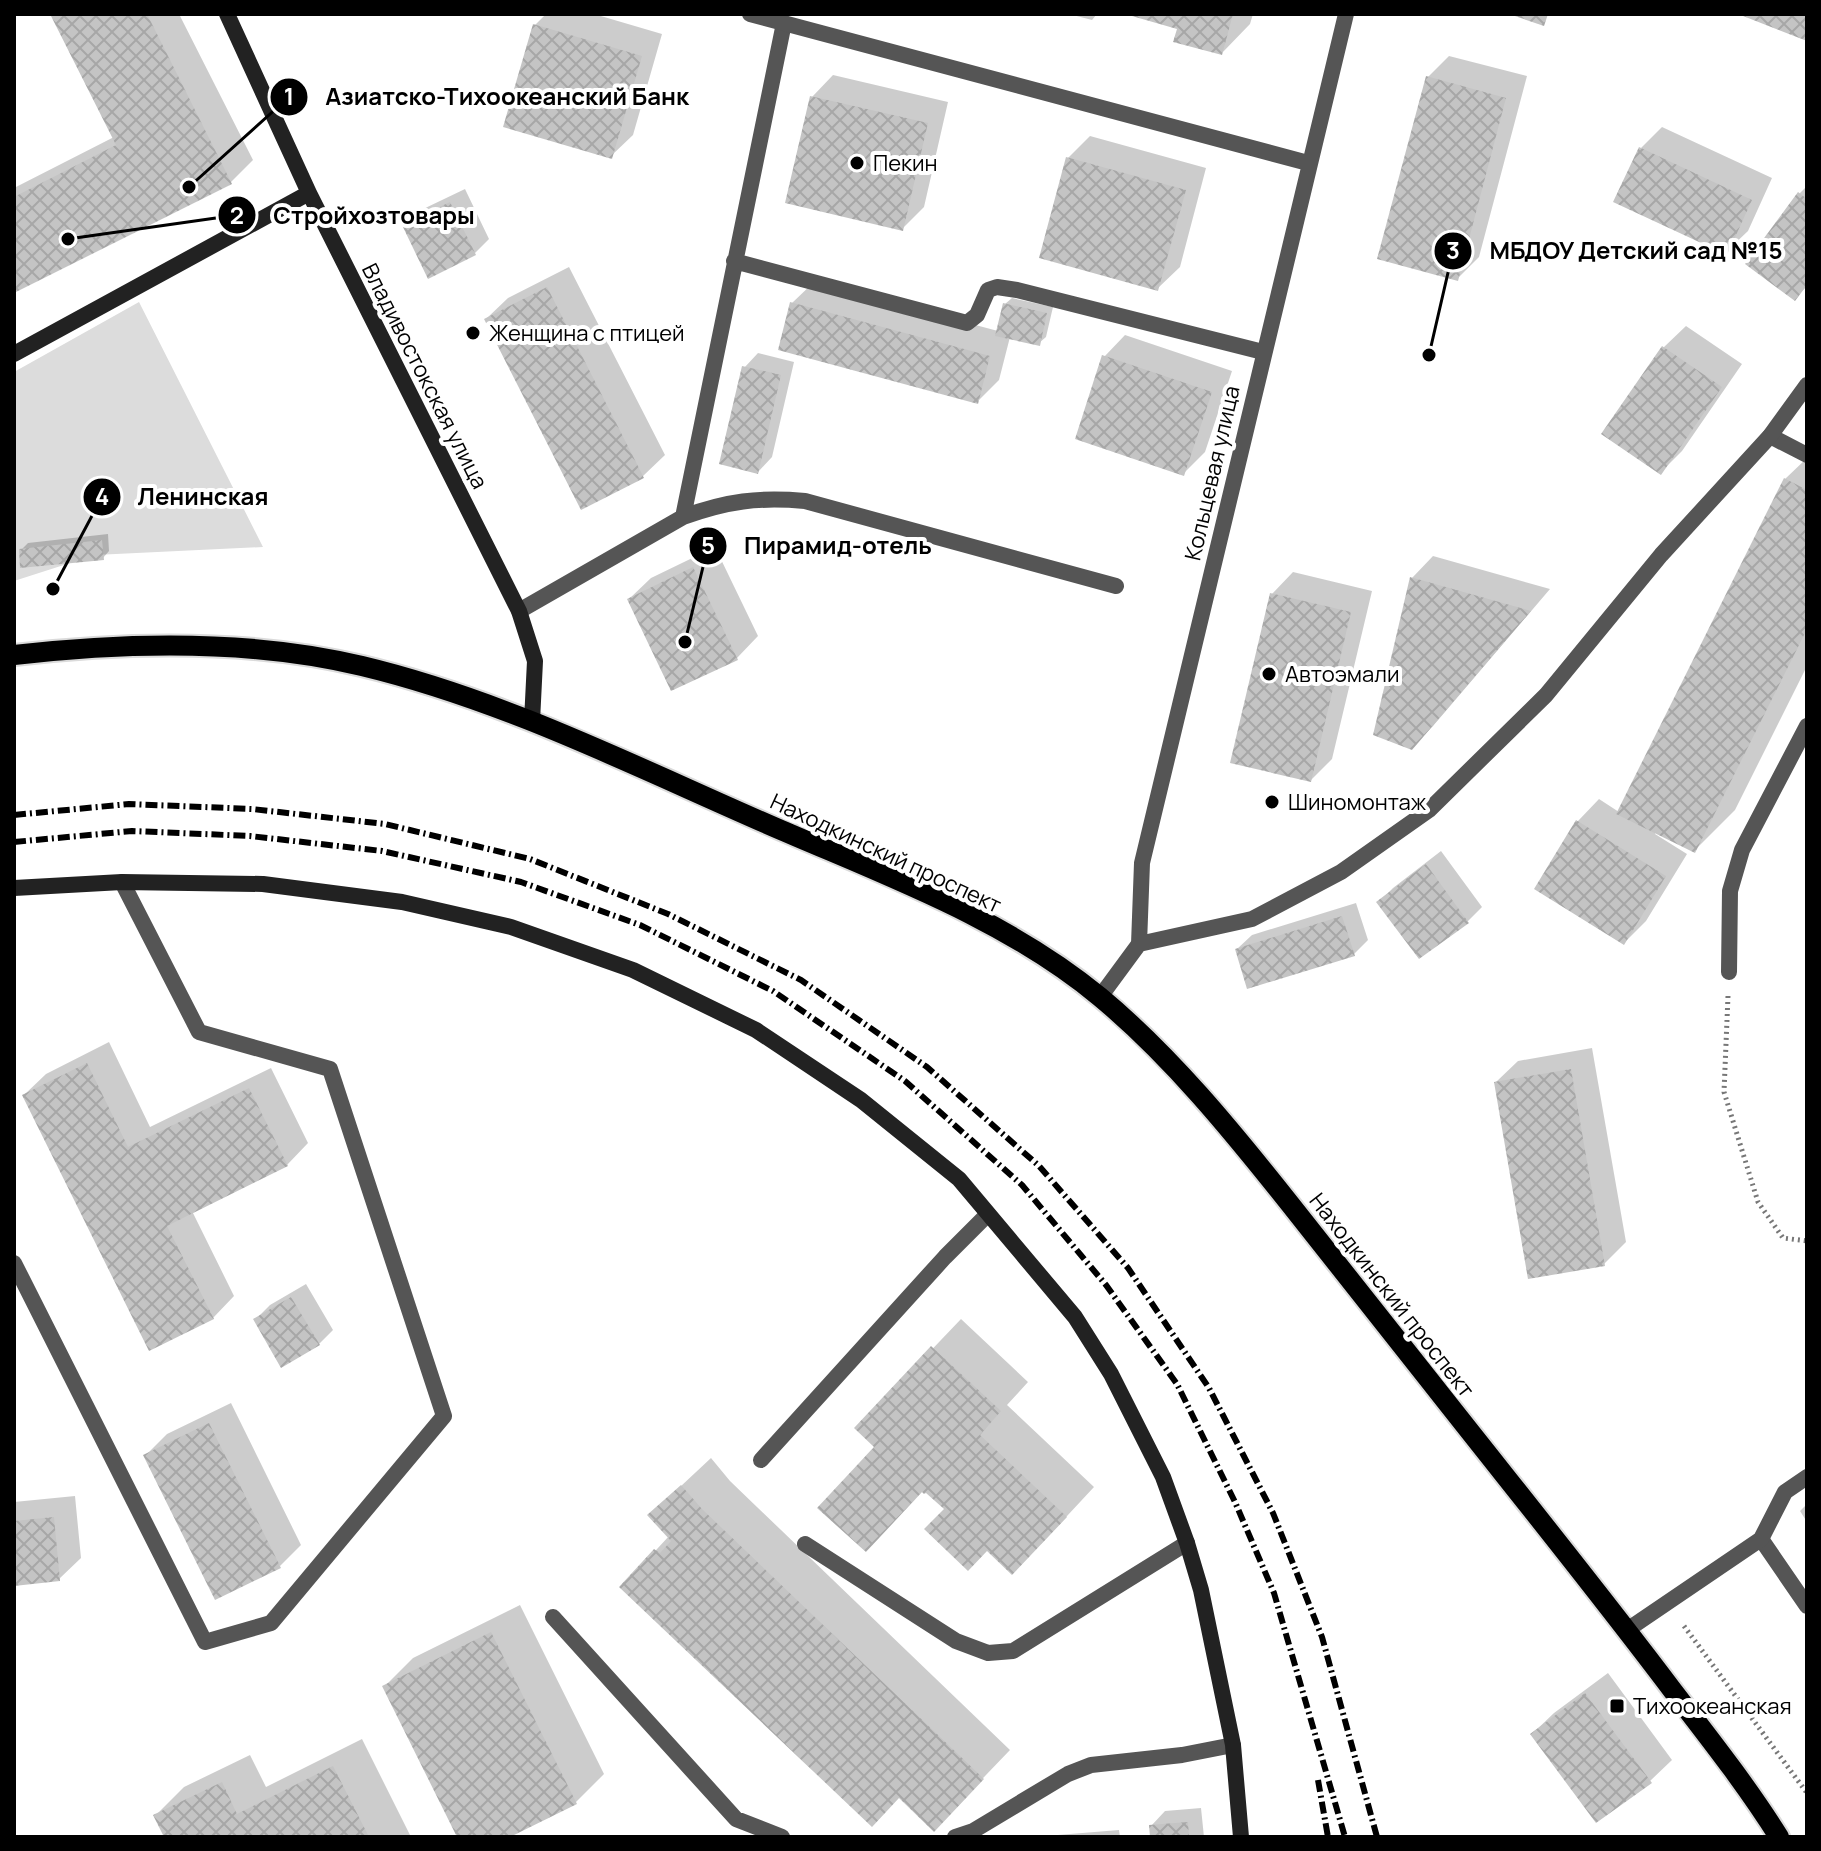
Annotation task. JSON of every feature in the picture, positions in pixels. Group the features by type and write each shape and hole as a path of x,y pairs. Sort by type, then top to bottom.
{"main road":[{"name":"Находкинский проспект","path":"14,655 55,650 173,646 268,651 357,664 453,691 532,721 938,898 1042,954 1100,997 1160,1052 1240,1141 1627,1630 1756,1801 1779,1837"}],"street":[{"name":"Владивостокская улица","path":"227,14 309,193 519,611 535,661 532,721"},
{"path":"750,14 1308,163"},
{"name":"Кольцевая улица","path":"1139,944 1142,863 1346,14"},
{"path":"683,517 784,23"},
{"path":"14,354 309,193"},
{"path":"734,261 967,323 977,315 988,290 997,287 1263,352"},
{"path":"1100,997 1139,944 1252,919 1341,872 1429,810 1546,695 1661,555 1770,436 1807,385"},
{"path":"1770,436 1807,455"},
{"path":"519,611 683,517 713,506 772,498 805,501 1116,586"},
{"path":"1729,972 1730,891 1742,850 1807,726"},
{"path":"14,1263 205,1642 271,1623 444,1416 330,1069 199,1032 122,882"},
{"path":"14,888 122,882 263,884 402,902 511,927 633,970 756,1030 861,1100 959,1179 1075,1317 1111,1374 1163,1477 1201,1590 1233,1745 1241,1837"},
{"path":"761,1460 934,1268 988,1214"},
{"path":"1627,1630 1761,1539 1785,1492 1807,1477"},
{"path":"1761,1539 1807,1606"},
{"path":"805,1544 956,1641 988,1653 1013,1651 1187,1543"},
{"path":"553,1617 736,1819 782,1837"},
{"path":"955,1837 973,1831 1068,1774 1091,1765 1182,1755 1233,1745"}],"path":[{"path":"1729,972 1724,1092 1758,1202 1783,1238 1807,1241"},
{"path":"1667,1602 1807,1793"}],"shaded area":[{"path":"139,302 263,547 95,555 14,581 14,372"}],"building":[{"path":"50,14 147,14 232,184 14,293 14,197 116,145"},
{"path":"1125,14 1233,14 1222,55 1173,42 1177,29"},
{"path":"1509,14 1548,14 1544,26"},
{"path":"1738,14 1807,14 1807,41"},
{"path":"533,24 642,56 612,159 503,127"},
{"path":"1426,76 1506,98 1458,281 1377,259"},
{"name":"Пекин","path":"810,96 928,123 903,231 785,203"},
{"path":"1639,147 1752,200 1727,255 1613,202"},
{"path":"1066,157 1186,190 1158,291 1039,258"},
{"path":"1798,192 1807,199 1807,285 1795,301 1745,264"},
{"path":"450,202 476,255 428,279 402,225"},
{"path":"547,287 644,478 581,510 484,319"},
{"path":"790,302 990,356 978,404 778,350"},
{"path":"1003,303 1047,313 1040,346 995,336"},
{"path":"1662,346 1722,387 1661,475 1601,434"},
{"path":"1102,355 1212,392 1184,476 1075,439"},
{"path":"742,366 781,375 758,474 719,464"},
{"path":"1784,478 1807,490 1807,629 1695,853 1616,814"},
{"path":"102,540 104,560 20,568 19,549"},
{"path":"693,567 738,660 671,691 627,599"},
{"path":"1410,577 1531,611 1412,750 1373,735"},
{"path":"1270,593 1351,612 1311,782 1230,763"},
{"path":"1576,820 1666,876 1624,945 1534,889"},
{"path":"1426,864 1469,923 1419,959 1376,902"},
{"path":"1342,916 1355,956 1247,989 1235,949"},
{"path":"87,1063 128,1147 249,1088 288,1166 167,1226 214,1319 149,1351 22,1095"},
{"path":"1571,1069 1605,1266 1528,1279 1494,1082"},
{"path":"291,1297 320,1345 281,1368 253,1319"},
{"path":"931,1346 1001,1411 980,1435 1067,1517 1012,1575 987,1551 968,1571 924,1529 944,1509 926,1493 922,1492 866,1552 817,1508 874,1447 854,1428"},
{"path":"209,1423 281,1568 215,1600 143,1455"},
{"path":"681,1485 702,1509 984,1779 934,1832 899,1798 872,1827 619,1587 654,1549 660,1553 671,1541 647,1515"},
{"path":"54,1517 60,1581 14,1586 14,1521"},
{"path":"491,1632 577,1804 510,1837 457,1837 382,1686"},
{"path":"1585,1693 1652,1783 1596,1823 1530,1734"},
{"path":"333,1766 369,1837 164,1837 153,1815 222,1782 237,1814"},
{"path":"1188,1822 1189,1837 1150,1837 1149,1825"}],"railway":[{"path":"14,815 129,804 252,809 385,824 530,859 668,914 801,980 927,1067 1039,1166 1128,1268 1209,1388 1273,1513 1322,1637 1377,1837"},
{"path":"14,842 132,831 250,836 382,851 521,882 640,925 773,991 905,1081 1022,1185 1106,1285 1177,1384 1235,1502 1274,1593 1345,1837"},
{"path":"1318,1780 1328,1837"}],"place":[{"name":"Пекин","path":"857,163"},
{"name":"Азиатско-Тихоокеанский Банк","path":"189,187"},
{"name":"Стройхозтовары","path":"68,239"},
{"name":"Женщина с птицей","path":"473,333"},
{"name":"МБДОУ Детский сад №15","path":"1429,355"},
{"name":"Ленинская","path":"53,589"},
{"name":"Пирамид-отель","path":"685,642"},
{"name":"Автоэмали","path":"1269,674"},
{"name":"Шиномонтаж","path":"1272,802"},
{"name":"Тихоокеанская","path":"1617,1706"}]}
